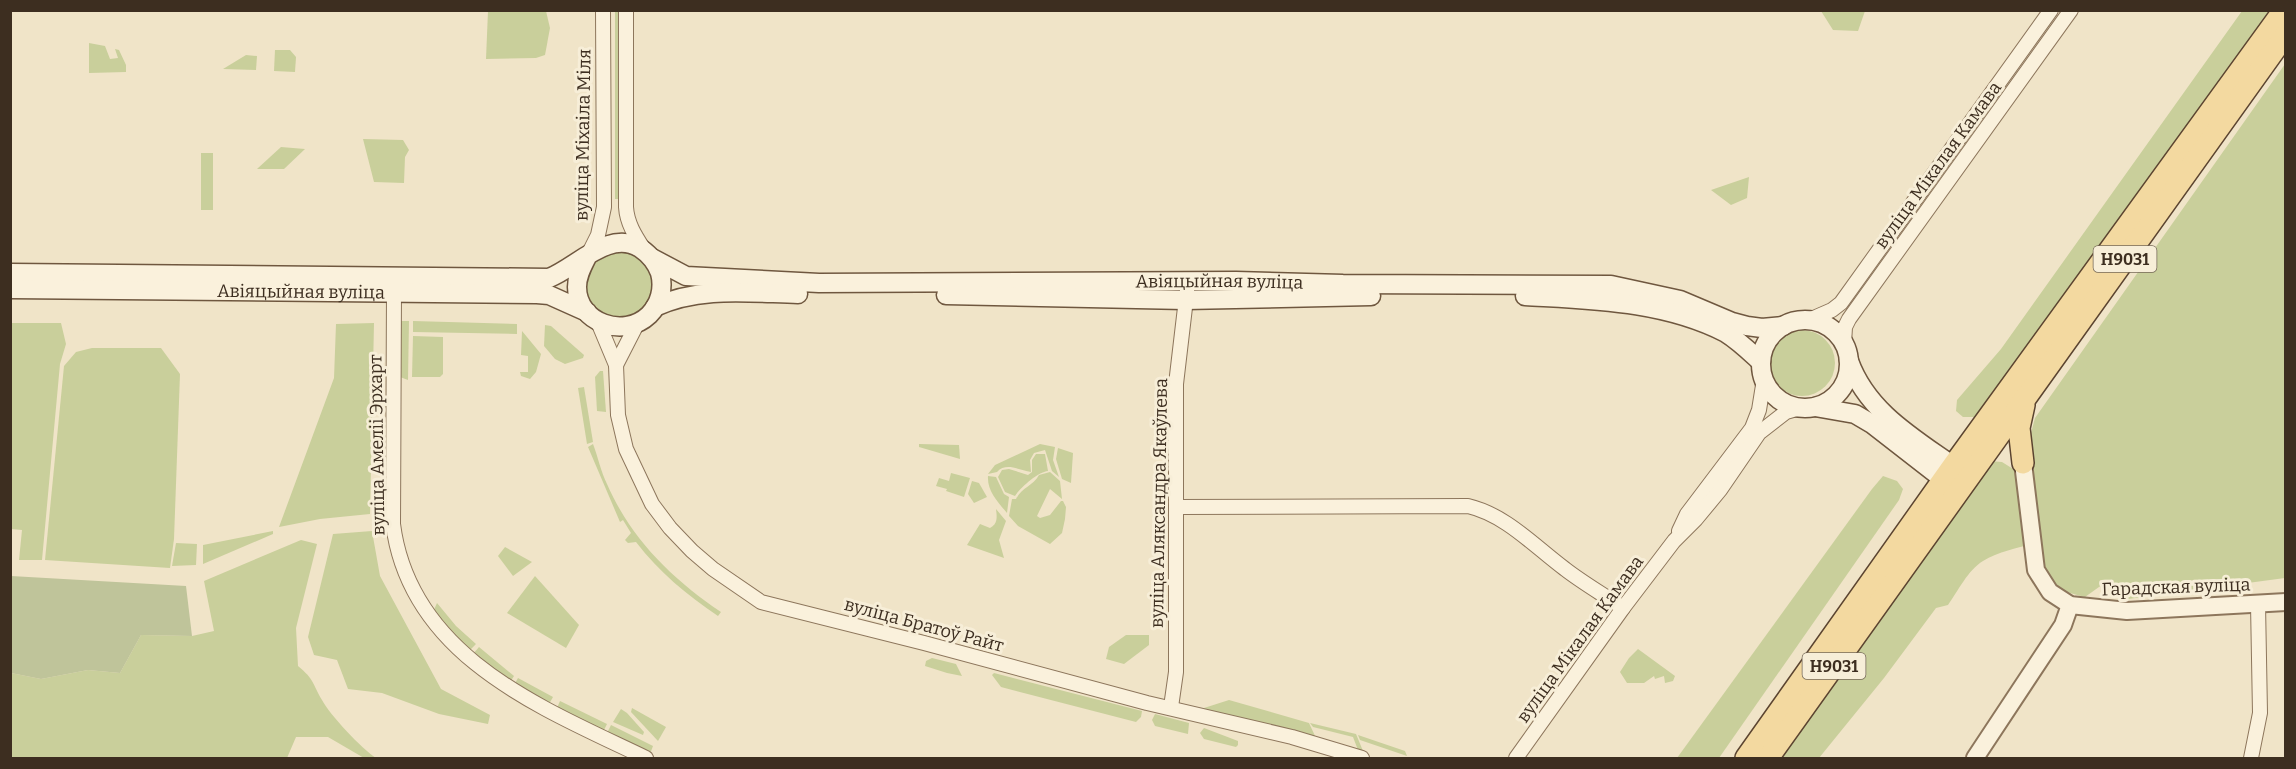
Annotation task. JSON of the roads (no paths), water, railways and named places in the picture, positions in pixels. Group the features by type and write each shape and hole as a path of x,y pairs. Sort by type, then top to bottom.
{"main road":[{"name":"Н9031","path":"1746,759 1953,476 2284,10"},
{"name":"Н9031","path":"1768,759 1953,476 1979,461 2286,34"},
{"path":"10,273 549,278 587,257 601,246 630,243 648,254 659,271 662,281 661,292 655,307 636,324 617,327 592,317 578,298 577,286 579,271 587,257"},
{"name":"Авіяцыйная вуліца","path":"648,254 686,276 819,283 1397,296 1525,296 1598,300 1665,311 1725,333 1737,340 1762,370"},
{"name":"Авіяцыйная вуліца","path":"655,307 695,293 923,294 1187,291 1236,281 1611,285 1680,300 1747,326 1762,328 1783,326"},
{"name":"Авіяцыйная вуліца","path":"10,289 537,294 557,298 592,317"},
{"path":"1809,320 1829,328 1846,352 1855,378 1873,404 1953,476 1855,414 1786,403 1776,397 1762,370 1768,340 1783,326 1796,321 1809,320"},
{"path":"1807,407 1829,400 1841,388 1848,373 1846,352"},
{"path":"2023,463 2019,428 2028,395"},
{"path":"1979,461 2005,455 2023,463"}],"street":[{"name":"вуліца Міхаіла Міля","path":"587,257 598,235 604,207 603,10"},
{"path":"626,10 626,207 631,228 648,254"},
{"name":"вуліца Мікалая Камава","path":"1809,320 1832,310 1841,303 2051,10"},
{"name":"вуліца Мікалая Камава","path":"1846,352 1845,327 1849,319 2072,10"},
{"name":"вуліца Амеліі Эрхарт","path":"394,291 393,524 398,551 415,593 448,638 494,679 534,704 646,759"},
{"name":"вуліца Аляксандра Якаўлева","path":"1171,707 1176,672 1176,384 1187,291"},
{"path":"592,317 616,365"},
{"path":"616,365 636,324"},
{"name":"вуліца Братоў Райт","path":"616,365 618,415 626,449 652,504 670,528 692,551 713,569 761,602 1147,703 1293,737 1362,759"},
{"name":"вуліца Мікалая Камава","path":"1674,541 1687,514 1752,428 1759,410 1762,370"},
{"name":"вуліца Мікалая Камава","path":"1516,759 1623,608 1674,541 1714,497 1759,433 1786,412 1807,407"},
{"path":"1975,759 2063,625 2070,605 2050,592 2036,570 2023,463"},
{"path":"1176,507 1468,506 1485,510 1508,524 1566,570 1623,608"},
{"name":"Гарадская вуліца","path":"2070,605 2127,611 2286,602"},
{"path":"2251,759 2260,713 2258,604"}]}
